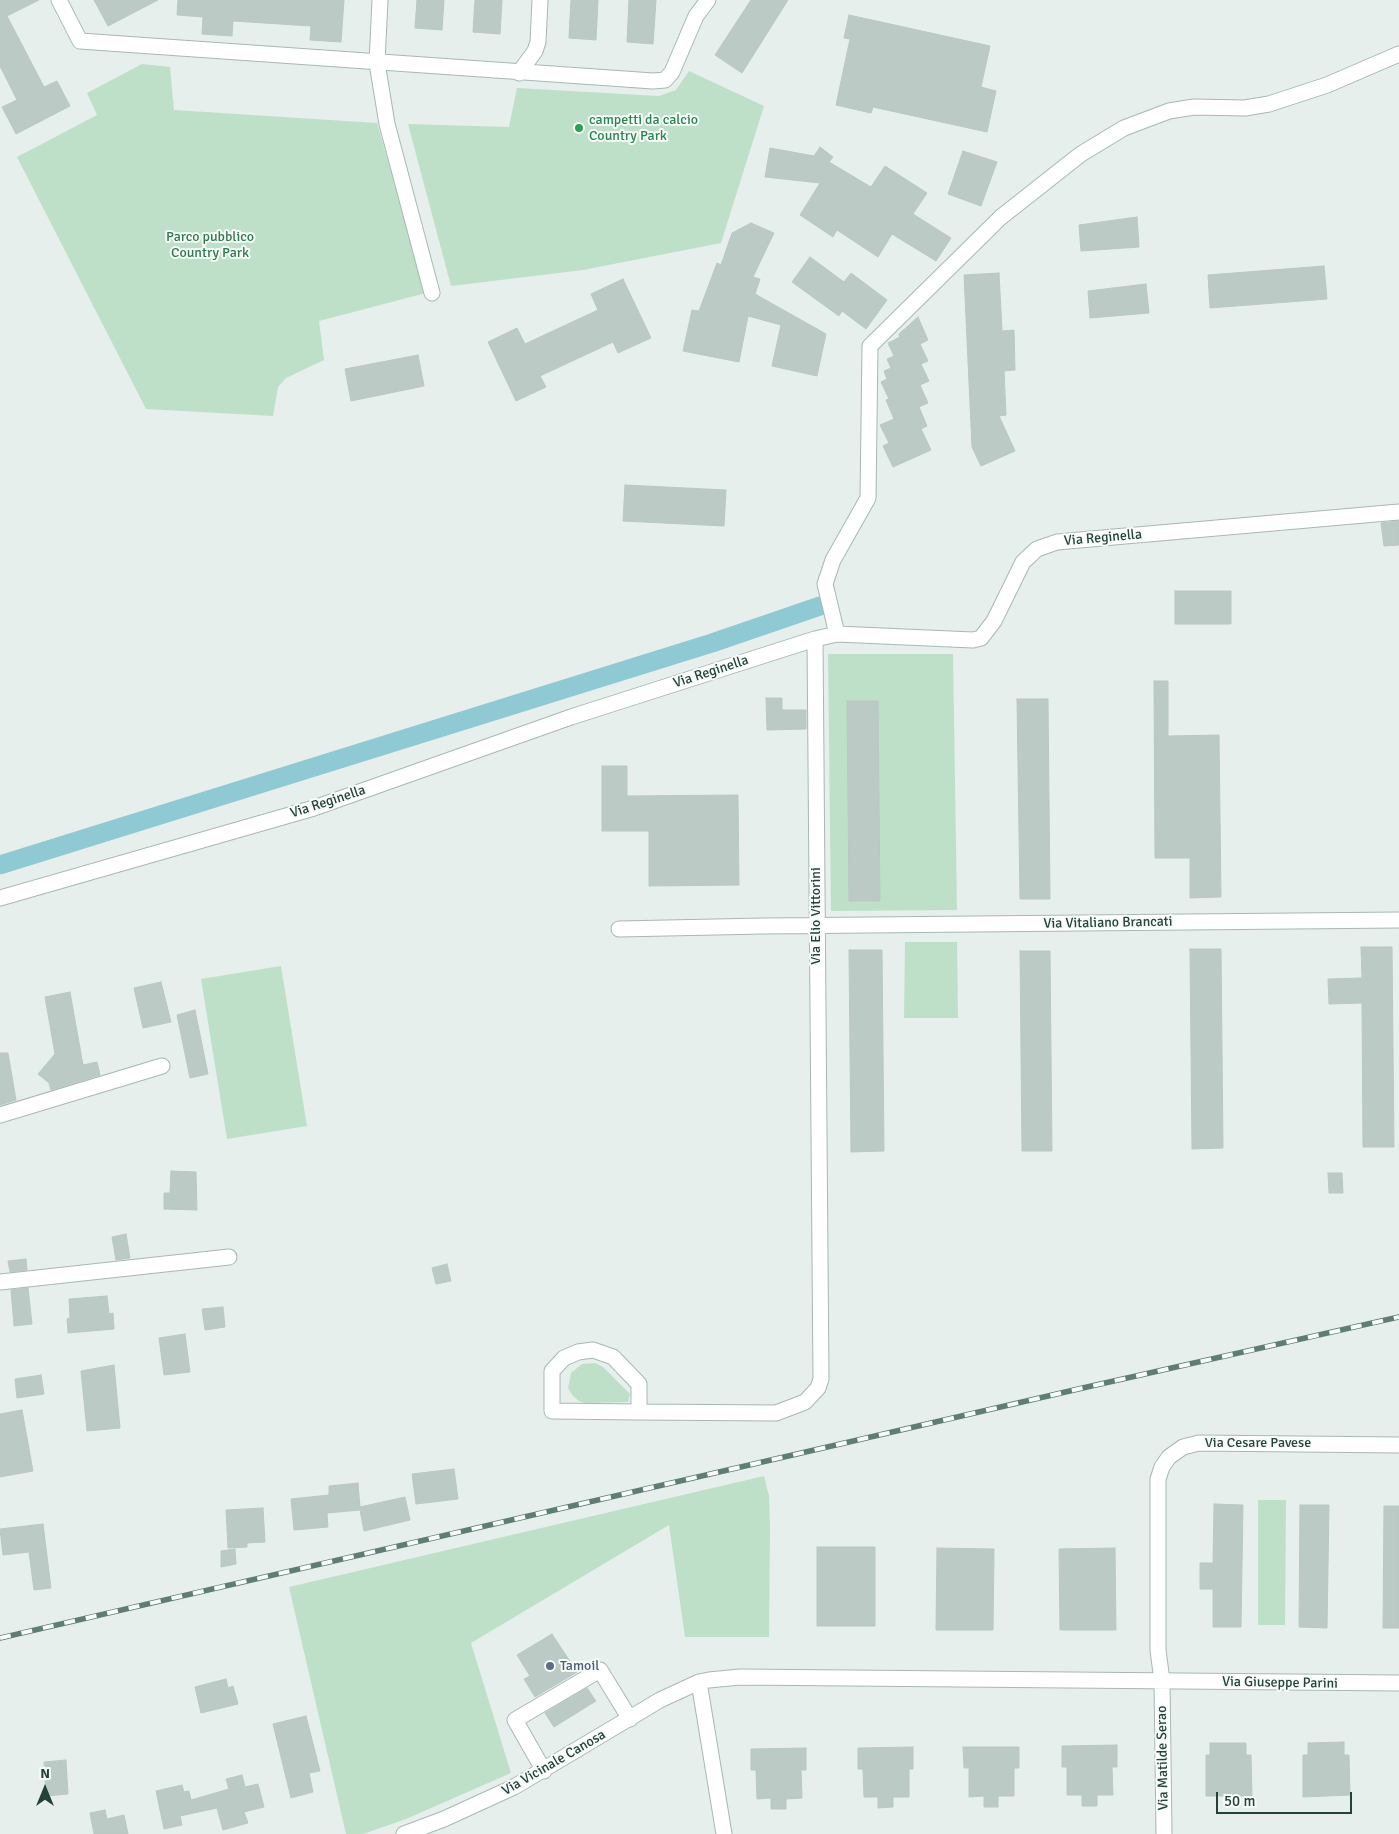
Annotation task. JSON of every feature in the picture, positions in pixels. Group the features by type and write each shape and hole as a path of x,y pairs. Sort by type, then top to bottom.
{"street":[{"path":"59,0 80,41 653,82 665,80 672,72 696,16 708,0"},
{"path":"380,0 377,63 387,124 432,293"},
{"path":"519,73 538,42 540,0"},
{"path":"696,16 697,0"},
{"path":"837,634 825,584 833,560 868,498 870,346 1001,217 1081,154 1124,128 1170,112 1194,107 1245,108 1269,104 1327,85 1399,54"},
{"name":"Via Reginella","path":"0,898 314,808 571,716 815,639 837,634 974,640 981,638 994,621 1024,562 1037,549 1057,542 1399,512"},
{"name":"Via Elio Vittorini","path":"639,1412 639,1384 613,1357 594,1350 578,1352 564,1358 552,1371 552,1411 639,1412 776,1413 796,1407 812,1396 818,1388 822,1369 816,925 815,639"},
{"name":"Via Vitaliano Brancati","path":"619,929 816,925 1399,920"},
{"path":"0,1115 162,1066"},
{"path":"0,1282 229,1257"},
{"name":"Via Cesare Pavese","path":"1162,1681 1158,1650 1158,1479 1162,1467 1169,1457 1183,1447 1199,1443 1399,1444"},
{"path":"544,1771 515,1720 600,1670 630,1719"},
{"name":"Via Giuseppe Parini","path":"699,1682 740,1677 1399,1683"},
{"name":"Via Matilde Serao","path":"1162,1681 1164,1834"},
{"path":"699,1682 724,1834"},
{"name":"Via Vicinale Canosa","path":"404,1834 480,1804 544,1771 674,1693 699,1682"}],"green space":[{"name":"Parco pubblico Country Park","path":"142,64 170,67 174,110 377,123 426,293 319,321 324,360 286,378 278,387 273,416 146,409 17,157 97,115 87,93"},
{"path":"689,71 764,106 721,243 583,270 451,286 408,124 509,127 517,88 659,96 676,90"},
{"path":"828,654 953,654 957,910 831,911"},
{"path":"905,942 957,942 958,1018 904,1018"},
{"path":"281,966 307,1126 227,1139 201,979"},
{"path":"595,1363 603,1367 630,1394 628,1402 585,1403 573,1396 568,1388 571,1373 582,1364"},
{"path":"764,1476 769,1496 770,1527 769,1637 685,1637 669,1525 471,1643 511,1773 406,1819 363,1834 346,1834 289,1587"},
{"path":"1258,1500 1286,1500 1285,1625 1258,1625"}],"building":[{"path":"0,0 39,0 7,16 44,87 57,81 70,106 16,134 2,107 17,100 0,66"},
{"path":"94,0 158,0 108,26"},
{"path":"178,0 344,0 341,42 310,40 311,26 233,21 232,36 202,34 203,17 177,15"},
{"path":"417,0 444,0 442,30 415,28"},
{"path":"475,0 502,0 500,34 473,32"},
{"path":"571,0 598,0 596,40 569,38"},
{"path":"629,0 656,0 653,44 627,42"},
{"path":"751,0 788,0 742,73 715,55"},
{"path":"849,15 990,46 981,87 996,91 987,132 873,107 871,113 836,105 850,39 844,38"},
{"path":"820,147 833,157 829,162 871,187 885,166 927,193 913,214 951,238 936,261 892,234 878,257 837,230 833,237 800,215 820,183 765,177 770,148 814,156"},
{"path":"963,151 997,162 981,206 948,194"},
{"path":"1137,217 1139,247 1081,251 1079,225"},
{"path":"751,223 774,233 753,277 760,279 755,294 826,334 817,376 772,366 781,325 748,316 739,362 683,351 692,310 699,311 717,263 721,265 732,233"},
{"path":"810,257 844,282 851,273 887,300 866,329 842,311 839,316 792,282"},
{"path":"1324,266 1327,299 1210,308 1208,275"},
{"path":"999,273 1002,331 1014,330 1015,370 1004,371 1006,415 999,416 1015,451 981,466 972,447 964,275"},
{"path":"623,279 651,338 618,353 613,342 540,376 546,387 516,401 488,342 517,328 525,344 598,310 591,294"},
{"path":"1146,284 1149,313 1090,318 1088,291"},
{"path":"918,317 928,340 920,344 928,361 921,364 929,381 920,385 928,403 919,407 927,426 921,429 931,450 893,467 883,446 889,443 880,425 894,419 886,400 889,399 881,382 887,379 884,371 891,368 887,359 894,356 888,343 900,337 899,334"},
{"path":"418,355 424,386 351,401 345,369"},
{"path":"625,485 726,490 724,526 623,521"},
{"path":"1399,521 1399,545 1384,546 1381,523"},
{"path":"1175,591 1231,591 1231,624 1175,624"},
{"path":"1154,681 1168,681 1168,736 1219,735 1221,897 1190,898 1190,858 1155,858"},
{"path":"766,698 782,698 782,710 806,710 806,729 767,730"},
{"path":"1017,699 1048,699 1050,899 1020,899"},
{"path":"847,701 878,701 880,901 849,901"},
{"path":"602,766 627,766 627,796 738,795 739,885 649,886 649,831 602,831"},
{"path":"1361,947 1392,947 1394,1147 1363,1147 1362,1003 1329,1004 1328,979 1362,978"},
{"path":"1190,949 1221,949 1223,1148 1192,1149"},
{"path":"849,950 882,950 884,1151 851,1152"},
{"path":"1020,951 1050,951 1052,1151 1022,1151"},
{"path":"161,982 171,1022 143,1028 134,988"},
{"path":"70,992 83,1065 97,1062 100,1075 51,1090 49,1083 38,1074 55,1054 45,997"},
{"path":"195,1010 208,1074 190,1078 177,1015"},
{"path":"0,1053 8,1053 16,1100 0,1105"},
{"path":"171,1171 196,1172 197,1210 164,1209 164,1193 170,1193"},
{"path":"1328,1173 1342,1173 1343,1193 1329,1193"},
{"path":"126,1234 130,1258 116,1260 112,1237"},
{"path":"26,1259 27,1270 10,1272 8,1261"},
{"path":"447,1264 451,1281 436,1284 432,1268"},
{"path":"28,1288 32,1324 14,1326 11,1290"},
{"path":"107,1296 109,1314 113,1313 114,1329 68,1333 67,1319 70,1318 69,1299"},
{"path":"223,1307 225,1327 205,1330 202,1309"},
{"path":"185,1334 190,1372 164,1375 159,1338"},
{"path":"114,1365 120,1428 87,1431 81,1371"},
{"path":"41,1375 44,1394 17,1398 15,1379"},
{"path":"22,1410 33,1471 0,1477 0,1414"},
{"path":"454,1469 458,1499 416,1504 412,1474"},
{"path":"358,1483 360,1507 405,1497 410,1520 364,1531 360,1510 327,1513 328,1527 294,1530 291,1499 329,1495 329,1486"},
{"path":"1214,1504 1243,1505 1241,1627 1213,1627 1213,1589 1200,1589 1200,1563 1213,1563"},
{"path":"1300,1505 1329,1505 1327,1628 1299,1627"},
{"path":"1384,1506 1399,1506 1399,1628 1383,1628"},
{"path":"263,1508 265,1542 247,1543 247,1547 228,1548 226,1510"},
{"path":"43,1524 51,1588 34,1590 29,1552 3,1555 0,1529"},
{"path":"817,1547 875,1547 875,1626 817,1626"},
{"path":"937,1548 994,1549 993,1630 936,1630"},
{"path":"1115,1548 1116,1630 1060,1630 1059,1549"},
{"path":"235,1549 236,1564 221,1567 221,1551"},
{"path":"552,1634 577,1672 535,1697 524,1679 530,1676 517,1655"},
{"path":"226,1679 228,1688 233,1686 238,1704 201,1713 195,1687"},
{"path":"587,1688 596,1701 554,1727 545,1713"},
{"path":"306,1716 320,1771 309,1773 313,1792 291,1798 273,1724"},
{"path":"1344,1742 1344,1755 1349,1755 1350,1795 1303,1797 1303,1755 1308,1755 1308,1743"},
{"path":"1210,1743 1246,1743 1246,1755 1251,1755 1252,1796 1206,1796 1206,1755 1210,1755"},
{"path":"1117,1745 1117,1767 1112,1767 1113,1795 1097,1795 1097,1806 1082,1806 1082,1795 1067,1795 1067,1767 1062,1767 1062,1746"},
{"path":"913,1747 913,1769 909,1769 909,1797 893,1797 893,1807 878,1808 878,1797 864,1797 863,1769 858,1769 858,1748"},
{"path":"963,1747 1019,1747 1019,1768 1014,1768 1014,1796 998,1796 998,1807 984,1807 984,1796 969,1797 969,1768 964,1768"},
{"path":"806,1748 806,1770 801,1770 802,1798 786,1799 786,1809 771,1809 771,1798 757,1799 756,1770 751,1770 751,1749"},
{"path":"66,1760 68,1794 46,1796 44,1762"},
{"path":"242,1775 245,1787 258,1784 264,1807 244,1812 248,1823 223,1830 217,1808 180,1816 182,1825 164,1829 156,1791 182,1785 184,1792 189,1791 191,1800 229,1789 226,1779"},
{"path":"105,1810 107,1819 124,1815 128,1834 94,1834 90,1813"}],"waterway":[{"path":"0,865 712,643 820,606"}],"railway":[{"path":"0,1638 1087,1387 1399,1317"}],"place":[{"name":"campetti da calcio Country Park","path":"579,128"},
{"name":"Tamoil","path":"550,1666"}]}
